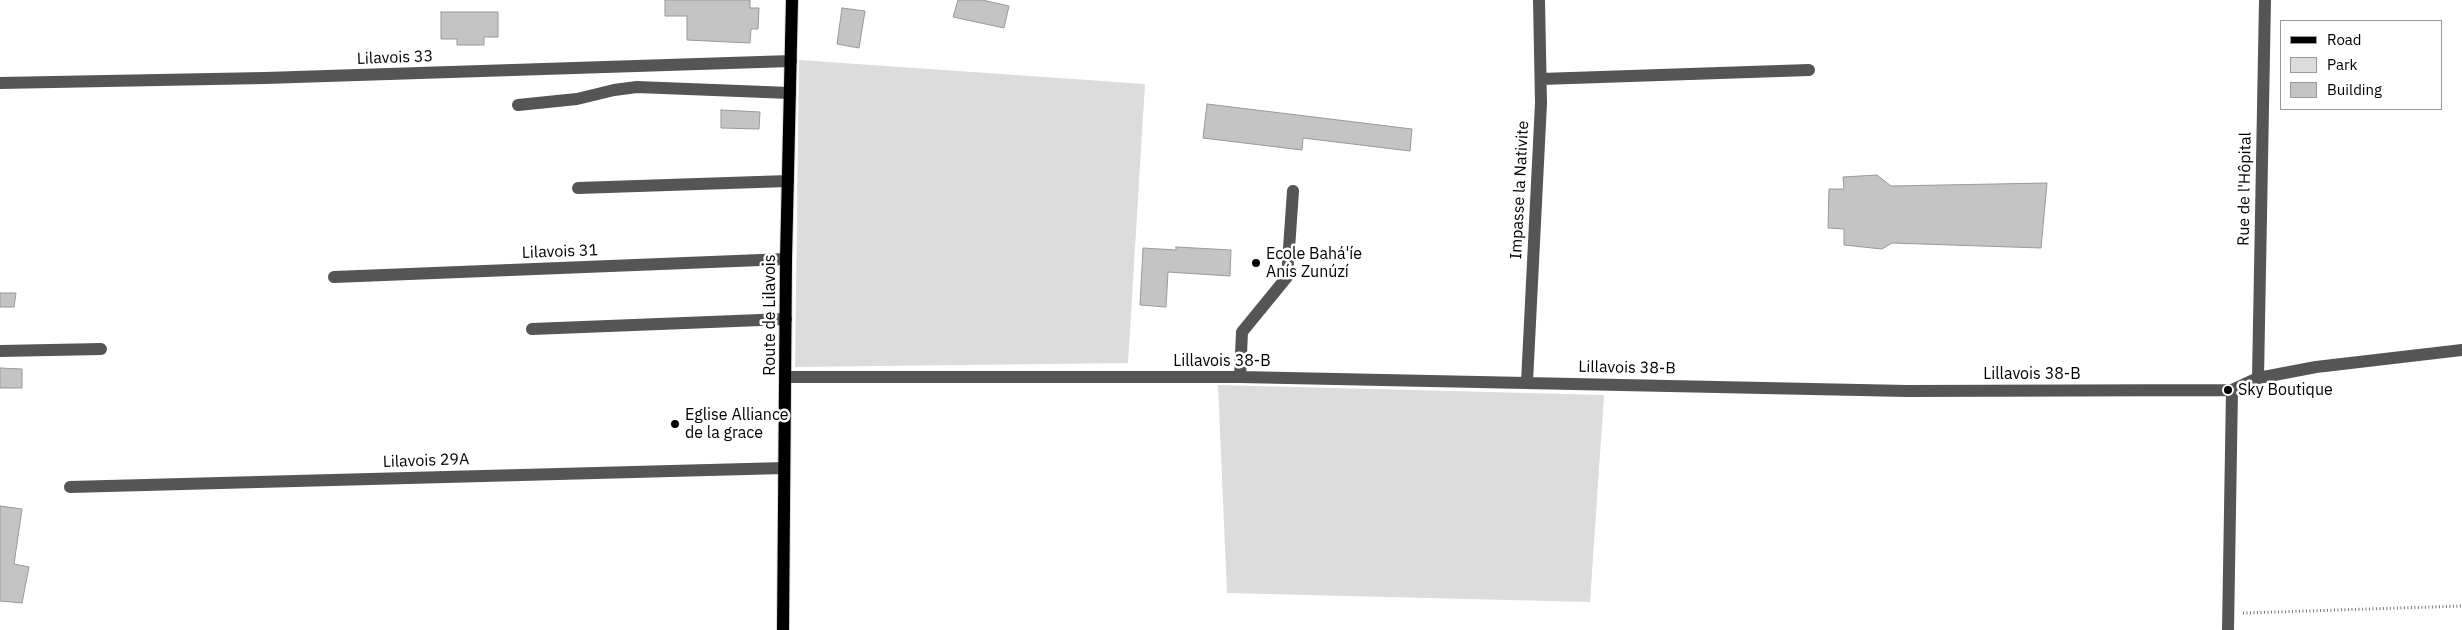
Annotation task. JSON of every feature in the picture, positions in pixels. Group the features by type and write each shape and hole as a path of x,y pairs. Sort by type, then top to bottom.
{"main road":[{"name":"Route de Lilavois","path":"783,630 784,468 787,377 786,259 792,0"}],"street":[{"name":"Impasse la Nativite","path":"1527,382 1541,79 1539,0"},
{"name":"Rue de l'Hôpital","path":"2258,378 2264,0"},
{"name":"Lilavois 33","path":"0,83 266,78 791,61"},
{"path":"1541,79 1809,70"},
{"path":"518,105 577,100 614,90 637,87 790,93"},
{"path":"578,188 788,181"},
{"path":"1240,377 1242,332 1287,277 1293,191"},
{"name":"Lilavois 31","path":"334,277 786,259"},
{"path":"532,329 786,319"},
{"path":"0,351 101,349"},
{"name":"Lillavois 38-B","path":"787,377 1240,377 1908,391 2232,390 2258,378 2316,367 2462,350"},
{"path":"2228,630 2232,390"},
{"name":"Lilavois 29A","path":"70,487 784,468"}],"path":[{"path":"2228,613 2462,606"}],"green space":[{"path":"799,60 1145,84 1128,363 795,367"},
{"path":"1218,385 1604,395 1590,602 1227,593"}],"building":[{"path":"665,0 750,0 750,8 759,8 758,29 751,29 750,43 687,40 687,16 665,16"},
{"path":"958,0 982,0 1009,6 1004,28 953,17"},
{"path":"842,8 865,11 859,48 837,44"},
{"path":"441,12 498,12 498,37 484,37 484,45 457,45 457,39 441,39"},
{"path":"1207,104 1412,129 1410,151 1303,138 1302,150 1203,138"},
{"path":"721,110 760,112 759,129 721,128"},
{"path":"1877,175 1891,186 2047,183 2041,248 1892,243 1882,249 1844,245 1844,229 1828,228 1829,189 1844,189 1843,177"},
{"path":"1176,247 1231,250 1230,276 1168,272 1166,307 1140,305 1143,248 1176,250"},
{"path":"0,293 16,293 14,307 0,307"},
{"path":"0,368 22,369 22,388 0,388"},
{"path":"0,506 22,509 14,564 29,567 22,603 0,601"}],"place":[{"name":"Ecole Bahá'íe Anís Zunúzí","path":"1256,263"},
{"name":"Sky Boutique","path":"2228,390"},
{"name":"Eglise Alliance de la grace","path":"675,424"}]}
